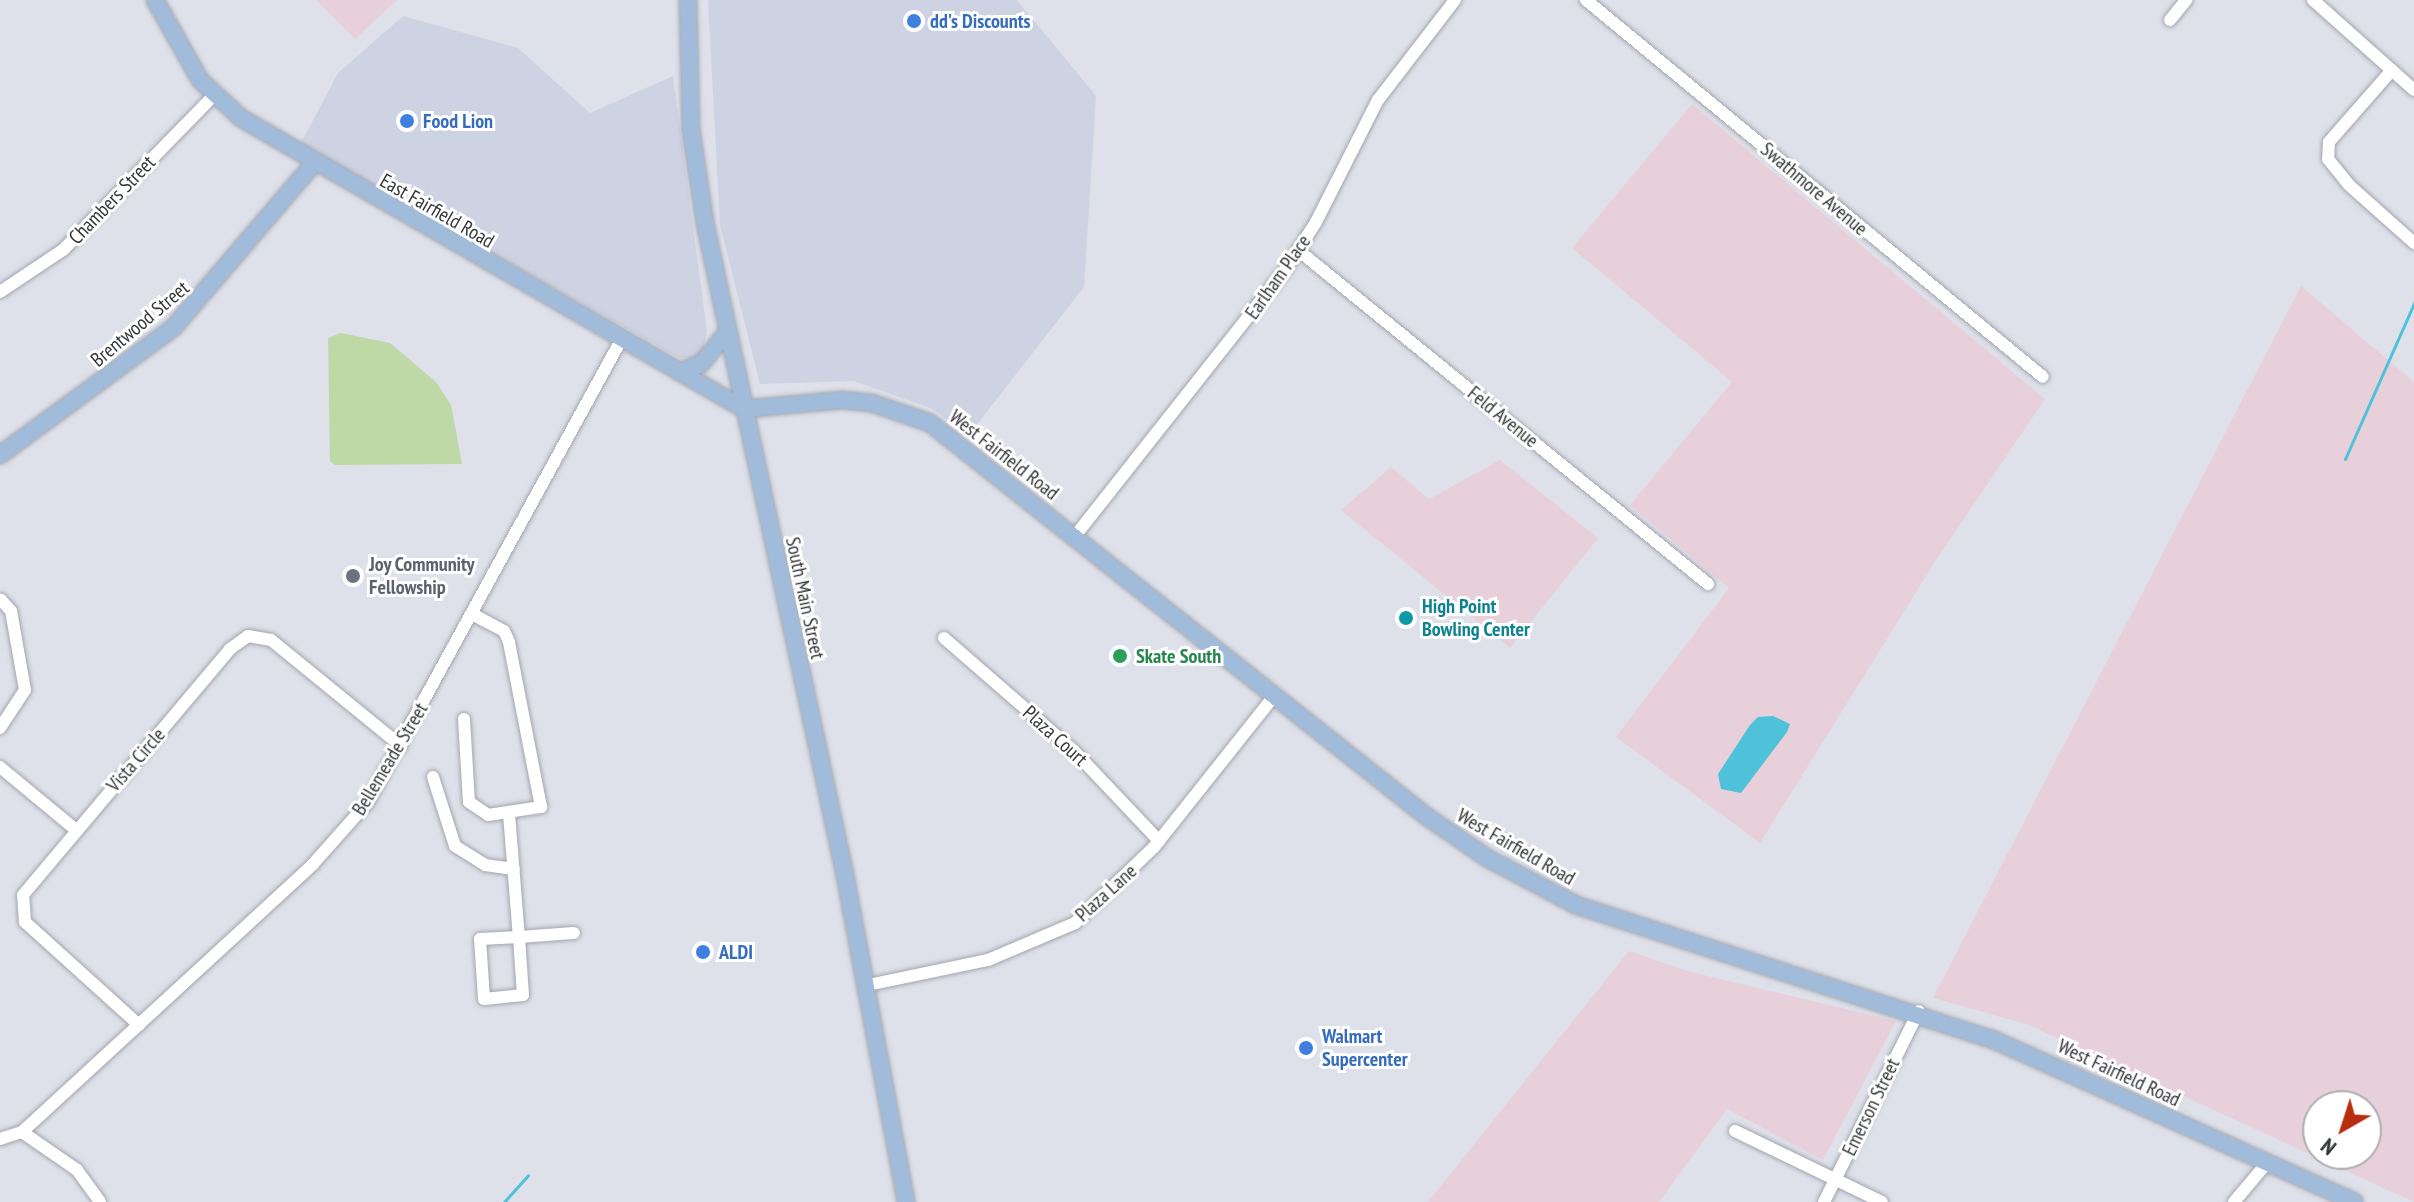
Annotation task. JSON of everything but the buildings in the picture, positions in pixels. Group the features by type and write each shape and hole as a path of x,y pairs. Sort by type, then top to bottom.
{"main road":[{"name":"East Fairfield Road","path":"155,0 182,55 214,95 241,118 744,409"},
{"name":"South Main Street","path":"688,0 691,130 744,409 868,985 906,1202"},
{"name":"Brentwood Street","path":"0,455 174,327 314,163"},
{"path":"679,372 701,364 728,331"},
{"name":"West Fairfield Road","path":"744,409 842,400 901,411 947,435 1274,696 1467,845 1576,905 1919,1011 2058,1066 2354,1202"}],"street":[{"name":"Earlham Place","path":"1075,536 1229,347 1298,250 1378,100 1455,0"},
{"name":"Swathmore Avenue","path":"1586,0 2043,377"},
{"path":"2170,20 2186,0"},
{"path":"2313,0 2414,90"},
{"path":"2392,70 2329,142 2328,159 2349,185 2414,243"},
{"name":"Chambers Street","path":"0,292 63,250 214,95"},
{"name":"Feld Avenue","path":"1298,250 1708,584"},
{"name":"Bellemeade Street","path":"22,1132 334,843 368,802 621,340"},
{"path":"0,728 25,690 11,611 1,600"},
{"path":"464,719 469,802 488,815 541,807 509,642 504,631 472,614"},
{"name":"Vista Circle","path":"139,1025 25,922 23,895 230,649 248,636 271,640 401,746"},
{"name":"Plaza Court","path":"944,638 1074,751 1159,841"},
{"name":"Plaza Lane","path":"868,985 988,960 1075,923 1121,884 1159,841 1274,696"},
{"path":"0,767 76,830"},
{"path":"433,777 455,846 485,865 514,869"},
{"path":"509,814 514,869 519,937 523,995 484,999 480,939 519,937 574,933"},
{"name":"Emerson Street","path":"1824,1202 1919,1011"},
{"path":"1735,1131 1882,1202"},
{"path":"0,1139 22,1132 77,1170 100,1202"},
{"path":"2234,1202 2266,1164"}],"shaded area":[{"path":"316,0 397,0 355,39"},
{"path":"708,0 1017,0 1096,96 1084,287 968,436 933,409 854,381 760,384 720,225"},
{"path":"403,16 518,48 590,113 673,76 707,332 701,359 679,358 300,145 338,73"},
{"path":"1692,104 2045,399 1936,560 1760,843 1616,737 1729,588 1630,505 1732,382 1572,248"},
{"path":"2301,286 2414,382 2414,1202 2344,1170 2382,1170 2382,1090 2302,1090 2302,1151 2029,1025 1933,998"},
{"path":"1500,460 1598,538 1510,648 1341,510 1391,467 1429,499"},
{"path":"1629,951 1687,971 1896,1021 1823,1160 1727,1109 1659,1202 1428,1202"}],"green space":[{"path":"341,333 390,343 436,382 451,405 462,464 335,465 330,461 328,338"}],"water":[{"path":"1773,716 1790,724 1787,732 1741,793 1721,789 1718,774 1750,725 1758,717"}],"waterway":[{"path":"2345,459 2414,303"},
{"path":"504,1202 528,1175"}],"place":[{"name":"dd's Discounts","path":"914,21"},
{"name":"Food Lion","path":"407,121"},
{"name":"Joy Community Fellowship","path":"353,576"},
{"name":"High Point Bowling Center","path":"1406,618"},
{"name":"Skate South","path":"1120,656"},
{"name":"ALDI","path":"703,952"},
{"name":"Walmart Supercenter","path":"1306,1048"}]}
